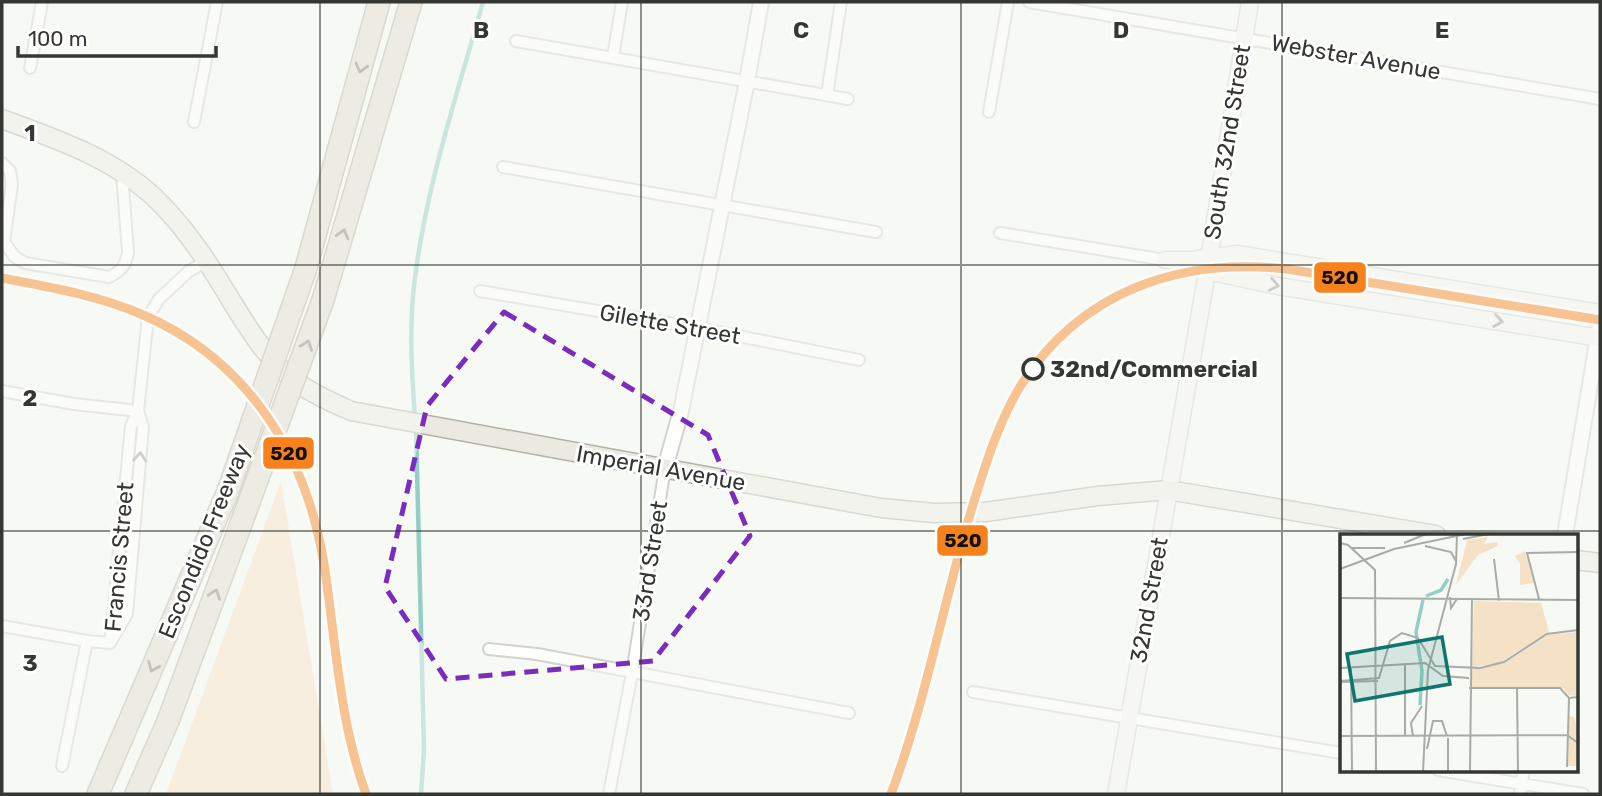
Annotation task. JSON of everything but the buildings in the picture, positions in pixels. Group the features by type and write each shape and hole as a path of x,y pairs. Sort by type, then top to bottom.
{"highway":[{"name":"Escondido Freeway","path":"98,794 228,491 306,268 379,2"},
{"name":"Escondido Freeway","path":"136,794 168,721 323,300 411,3"}],"main road":[{"name":"South 32nd Street","path":"1182,405 1208,264 1250,2"},
{"name":"Imperial Avenue","path":"2,119 92,155 122,173 159,202 186,232 249,330 278,366 298,383 351,411 881,508 934,513 985,512 1098,496 1168,490 1430,534"},
{"path":"1208,264 1237,254 1600,313"},
{"path":"1165,260 1191,260 1278,286 1599,334"},
{"name":"32nd Street","path":"1116,794 1182,405"},
{"path":"1578,560 1600,563"}],"street":[{"path":"30,68 42,2"},
{"path":"194,122 217,2"},
{"path":"613,57 622,2"},
{"name":"33rd Street","path":"609,794 632,673 665,468 675,436 698,328 761,2"},
{"path":"827,95 841,2"},
{"path":"989,112 1008,2"},
{"name":"Webster Avenue","path":"1029,2 1600,99"},
{"path":"516,41 848,99"},
{"path":"2,163 10,171 12,184 4,242 14,256 25,262 108,277 120,272 126,263 128,252 122,173"},
{"path":"503,167 876,232"},
{"path":"1000,233 1165,260"},
{"name":"Francis Street","path":"62,766 87,641 110,643 127,614 142,427 138,411 145,325 159,299 188,272 206,261"},
{"name":"Gilette Street","path":"480,291 698,328 859,360"},
{"path":"1565,534 1599,334"},
{"path":"2,391 74,404 138,411"},
{"path":"2,626 87,641"},
{"path":"489,649 537,654 849,713"},
{"path":"973,692 1340,754"},
{"path":"1446,772 1521,789 1583,794"}],"highlighted area":[{"path":"504,312 708,435 750,536 653,661 446,679 385,587 427,406"}],"shaded area":[{"path":"281,481 333,794 166,794"}],"waterway":[{"path":"415,419 412,319 419,250 443,142 483,2"},
{"path":"416,428 424,750 421,794"}],"transit line":[{"name":"520","path":"891,794 924,688 972,508 999,430 1021,385 1045,353 1073,326 1103,304 1136,287 1172,276 1209,269 1247,267 1287,269 1600,320"},
{"name":"520","path":"2,278 73,292 107,302 141,314 179,333 212,356 241,384 265,414 286,448 303,484 315,523 324,564 344,709 366,794"}],"place":[{"name":"32nd/Commercial","path":"1033,369"}]}
